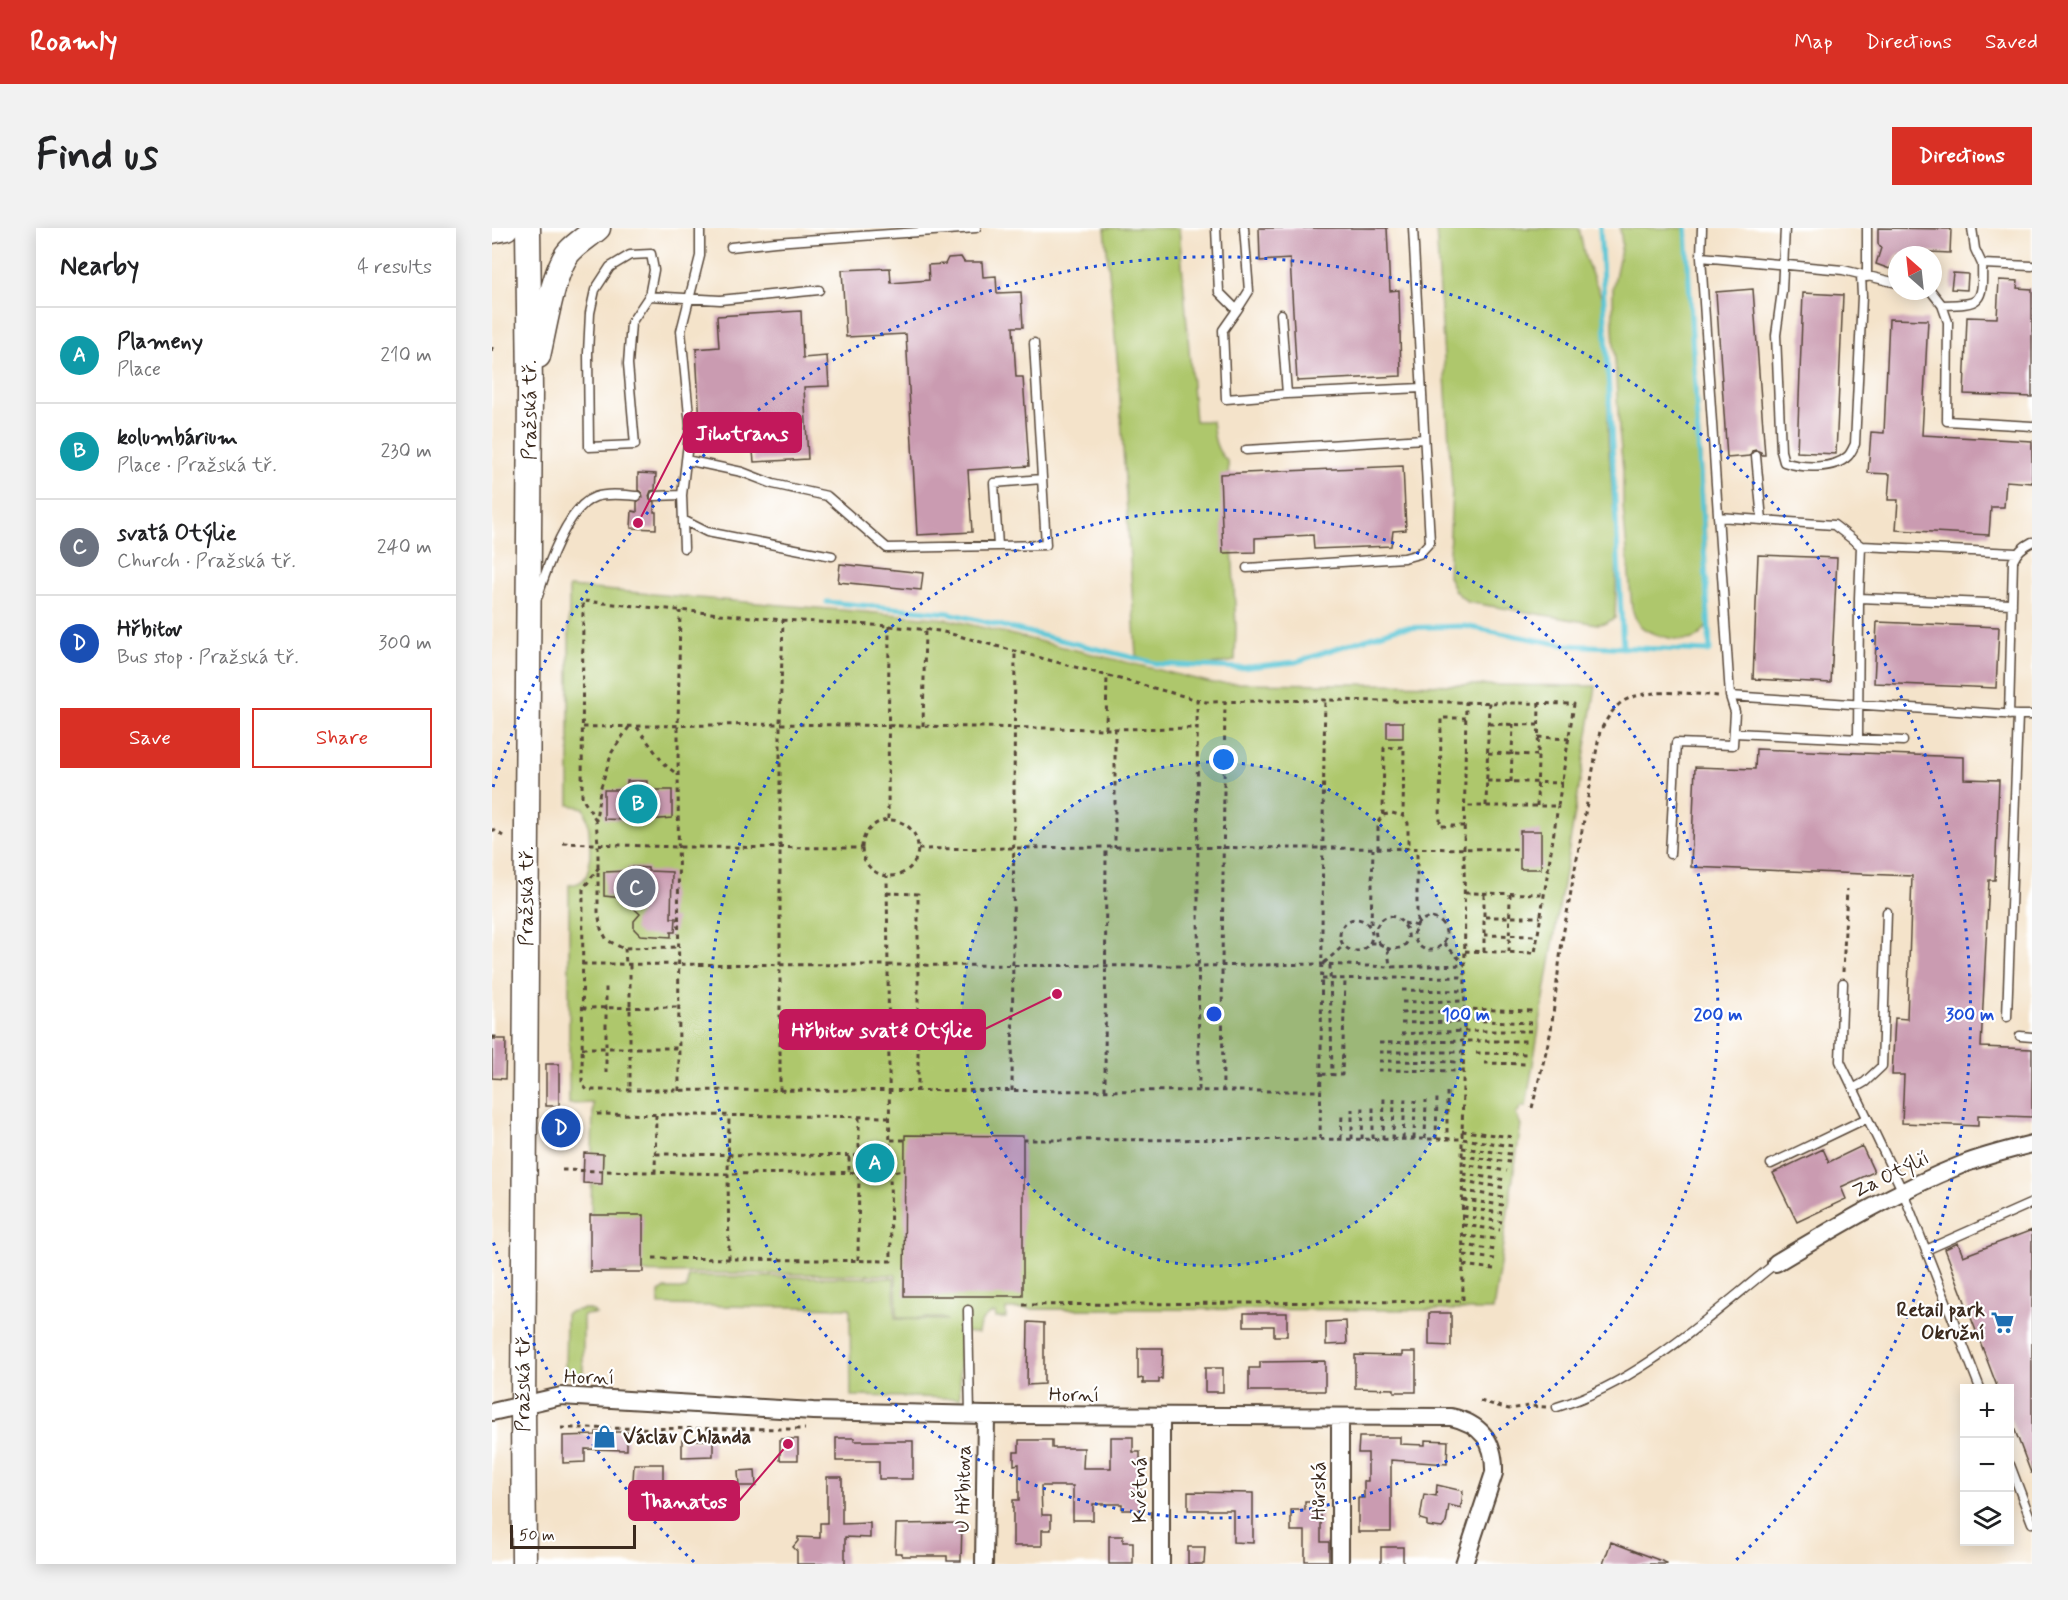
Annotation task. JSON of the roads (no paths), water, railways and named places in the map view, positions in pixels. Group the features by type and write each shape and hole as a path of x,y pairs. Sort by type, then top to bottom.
{"main road":[{"path":"492,231 506,228"},
{"name":"Pražská tř.","path":"524,1564 523,1406 530,390 528,228"},
{"path":"530,390 555,285 563,263 568,253 598,228"}],"street":[{"name":"Za Otýlií","path":"1776,1263 1867,1209 1961,1165 2032,1144"},
{"name":"Horní","path":"492,1412 561,1396 813,1411 978,1415 1451,1417 1466,1420 1476,1426 1484,1434 1494,1457 1494,1473 1464,1564"},
{"name":"U Hřbitova","path":"978,1415 984,1564"},
{"name":"Květná","path":"1161,1416 1161,1564"},
{"name":"Hůrská","path":"1340,1417 1340,1564"}],"lane":[{"path":"684,548 682,495 690,426 681,331 700,256 700,228"},
{"path":"731,247 976,228"},
{"path":"1216,228 1219,292 1237,310"},
{"path":"1244,228 1249,291 1223,330 1226,399 1422,388"},
{"path":"1247,568 1404,558 1419,554 1430,542 1413,228"},
{"path":"1670,854 1676,743 1733,745 1734,733 1735,712 1730,696 1701,257 1702,228"},
{"path":"1785,228 1782,291 1776,335 1780,451 1784,462 1796,466 1815,467 1838,462 1848,456 1855,444 1862,296 1868,228"},
{"path":"1942,305 1967,304 1976,301 1982,291 1982,264 1975,249 1972,228"},
{"path":"651,254 654,270 649,296 631,323 628,364 635,445 589,447 588,353 590,314 595,290 610,267 630,255 651,254"},
{"path":"1701,257 1843,270 1888,281"},
{"path":"1982,264 2032,266"},
{"path":"649,296 720,300 819,290"},
{"path":"1938,300 1948,322 1947,421 2032,426"},
{"path":"1281,314 1287,394"},
{"path":"686,460 742,472 773,484 827,496 887,548 1046,545 1034,343"},
{"path":"1246,450 1424,439"},
{"path":"1756,456 1762,520"},
{"path":"998,546 994,483 1042,479"},
{"path":"655,496 682,495"},
{"path":"529,625 549,561 563,532 583,505 594,497 638,496"},
{"path":"1718,517 1834,525 1861,546 2016,553"},
{"path":"682,519 707,532 832,556"},
{"path":"2007,1017 2014,715 2013,561 2016,553 2032,542"},
{"path":"1858,739 1861,546"},
{"path":"1859,598 2012,604"},
{"path":"1730,696 2032,716"},
{"path":"1734,733 1903,741"},
{"path":"1853,1089 1865,1082 1882,1066 1887,912"},
{"path":"1843,982 1840,1061 1904,1192 1978,1384"},
{"path":"2020,1036 2032,1037"},
{"path":"1772,1164 1867,1118"},
{"path":"1926,1250 2032,1203"},
{"path":"1557,1407 1612,1386 1643,1366 1776,1263"},
{"path":"968,1310 978,1415"},
{"path":"2014,1476 2032,1523"}],"waterway":[{"path":"1600,228 1623,648"},
{"path":"827,602 949,613 1159,664 1239,668 1296,662 1398,628 1464,626 1564,645 1710,651 1686,228"}],"place":[{"name":"Jihotrans","path":"638,523"},
{"name":"kolumbárium","path":"638,804"},
{"name":"svatá Otýlie","path":"636,888"},
{"name":"Hřbitov svaté Otýlie","path":"1057,994"},
{"name":"Hřbitov","path":"561,1128"},
{"name":"Plameny","path":"875,1163"},
{"name":"Retail park Okružní","path":"2003,1322"},
{"name":"Václav Chlanda","path":"605,1437"},
{"name":"Thanatos","path":"788,1444"}]}
